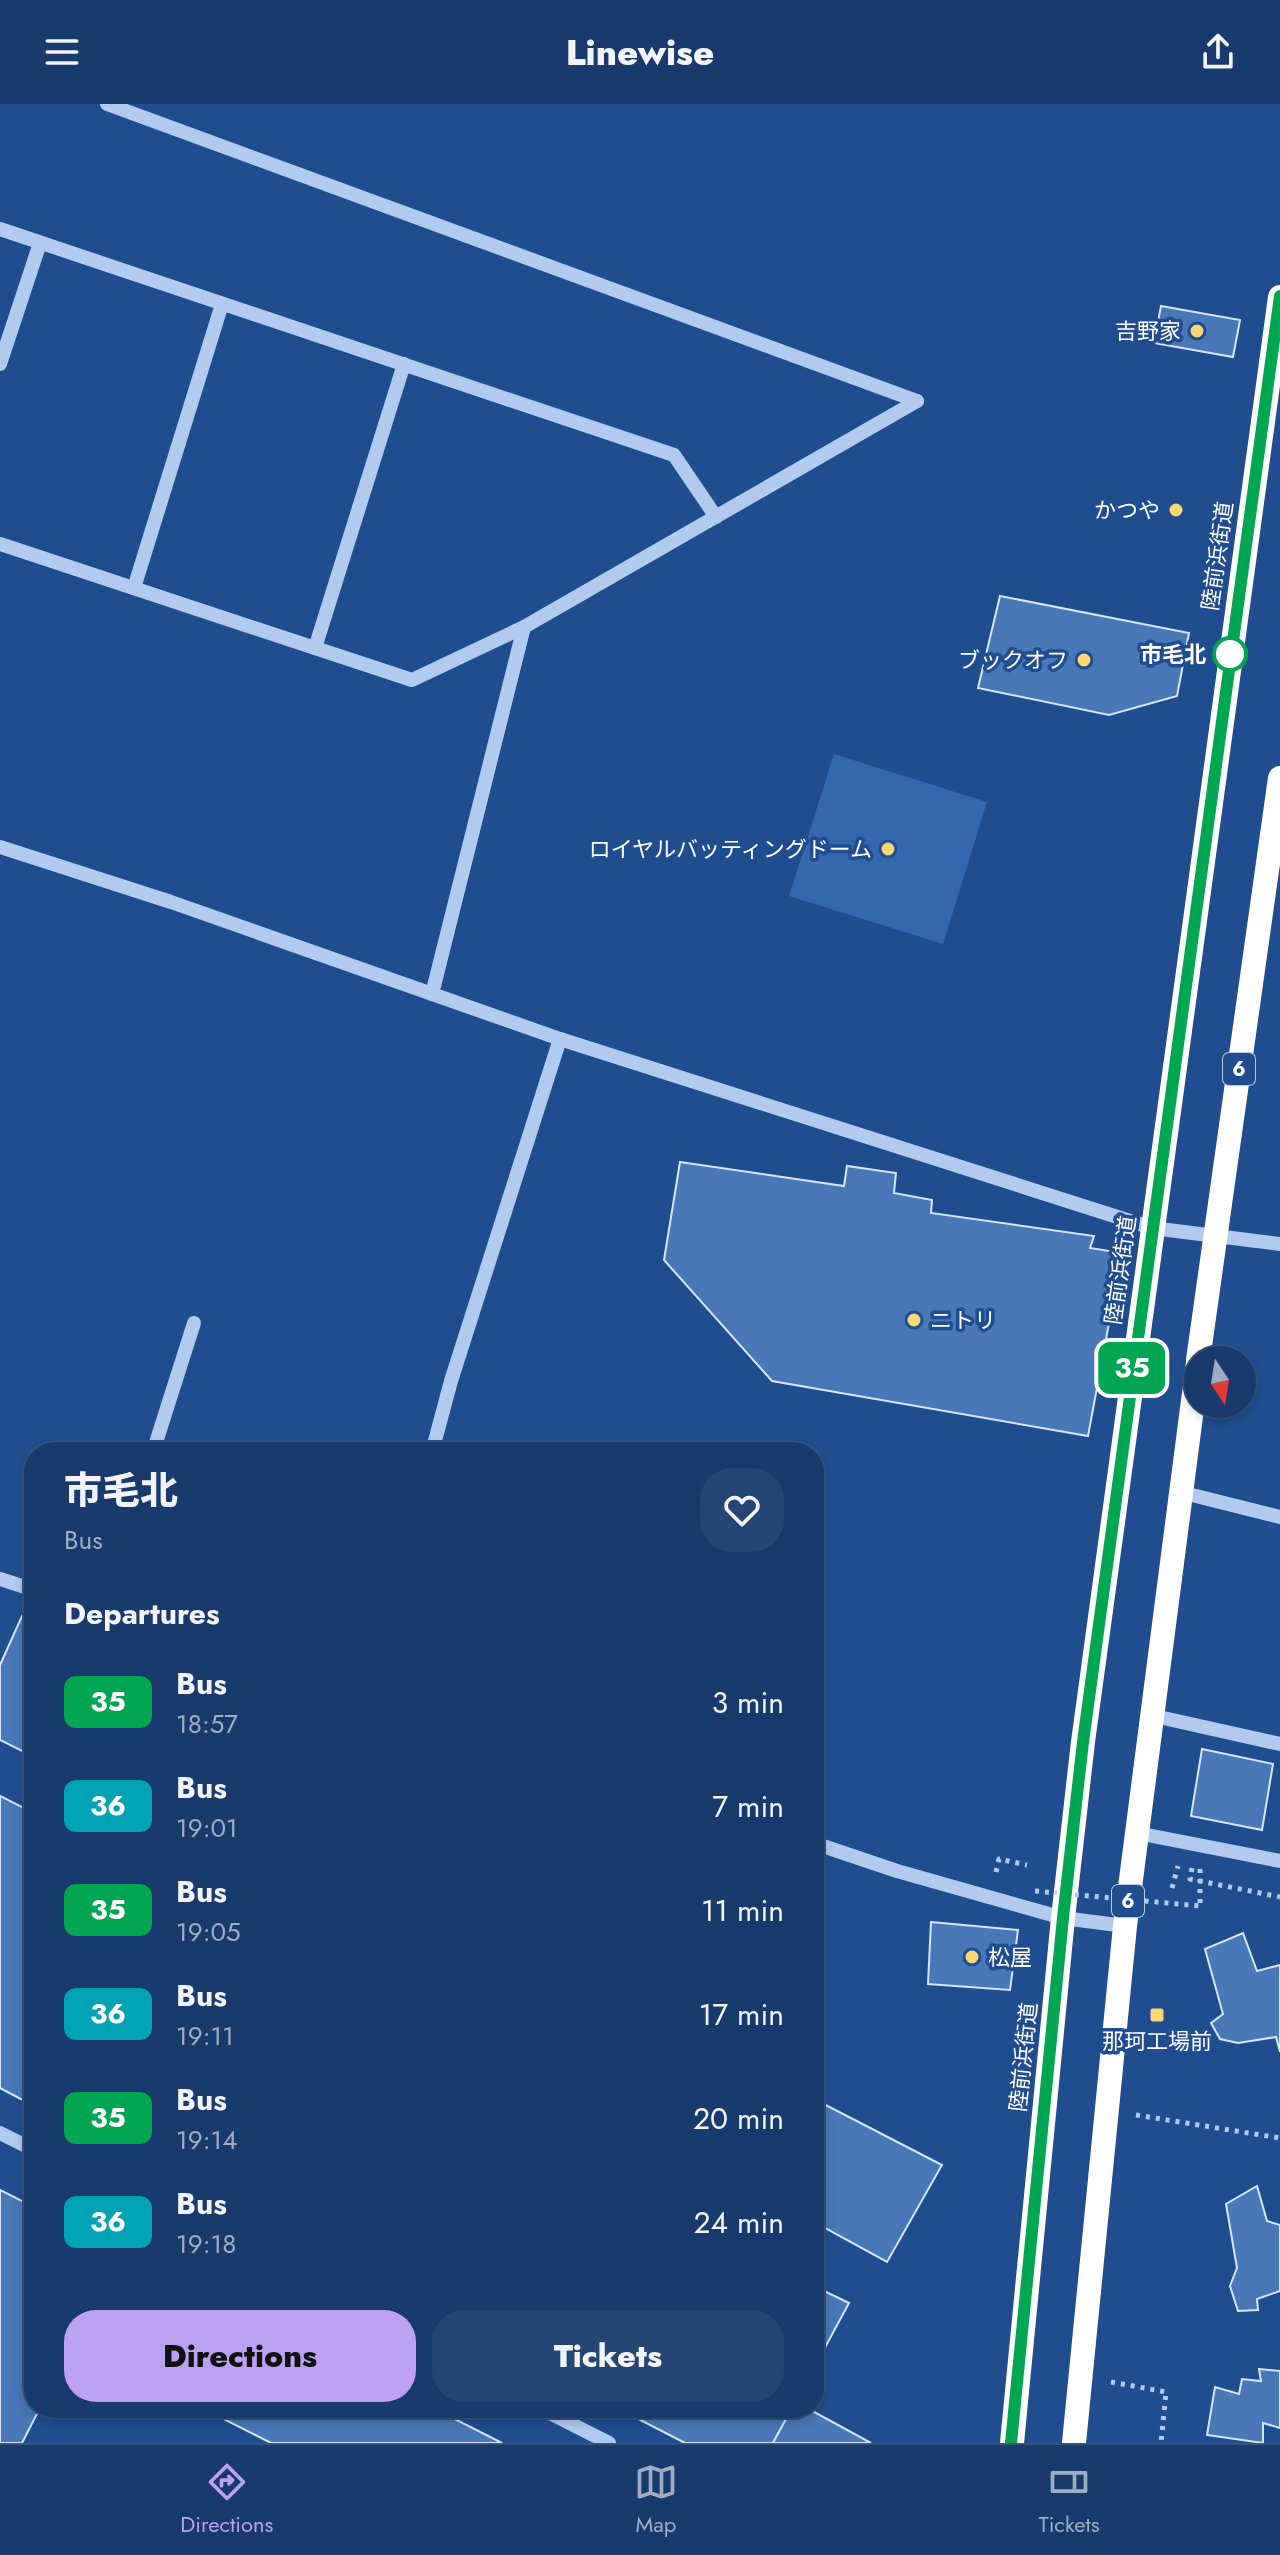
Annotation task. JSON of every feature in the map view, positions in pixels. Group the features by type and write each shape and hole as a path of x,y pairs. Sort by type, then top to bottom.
{"highway":[{"name":"陸前浜街道","path":"1012,2443 1083,1742 1280,297"},
{"name":"6","path":"1200,1346 1280,778"},
{"name":"6","path":"1074,2443 1125,1926 1190,1418"}],"street":[{"path":"0,544 412,680 524,627 917,401 107,104"},
{"path":"0,229 674,455 716,517"},
{"path":"0,364 40,243"},
{"path":"134,588 222,304"},
{"path":"315,648 404,364"},
{"path":"432,994 524,627"},
{"path":"0,847 171,902 560,1039 1152,1228 1280,1244"},
{"path":"435,1442 451,1381 560,1039"},
{"path":"156,1442 194,1323"},
{"path":"1180,1492 1280,1517"},
{"path":"0,1579 24,1587"},
{"path":"1150,1715 1280,1744"},
{"path":"1137,1833 1280,1861"},
{"path":"824,1846 897,1871 1063,1918 1125,1926"},
{"path":"0,2133 24,2145"},
{"path":"558,2418 601,2441"}],"path":[{"path":"1196,1845 1190,1879 1280,1897"},
{"path":"1008,1880 995,1874 999,1859 1027,1865"},
{"path":"1172,1888 1180,1861"},
{"path":"1022,1885 1035,1891 1200,1906 1200,1865 1190,1863"},
{"path":"1107,2110 1280,2138"},
{"path":"1081,2376 1166,2392 1161,2443"}],"shaded area":[{"name":"ロイヤルバッティングドーム","path":"834,754 987,802 943,944 789,896"}],"building":[{"name":"吉野家","path":"1161,306 1240,320 1233,357 1154,343"},
{"name":"ブックオフ","path":"1000,596 1189,633 1177,696 1109,715 978,688"},
{"name":"ニトリ","path":"680,1162 844,1186 847,1166 896,1173 894,1193 932,1200 931,1213 1094,1236 1090,1248 1122,1253 1088,1436 772,1381 664,1260"},
{"path":"22,1616 24,1752 0,1740 0,1665"},
{"path":"1202,1749 1273,1764 1262,1830 1191,1816"},
{"path":"0,1796 24,1808 24,2101 0,2088"},
{"name":"松屋","path":"931,1922 1018,1930 1010,1990 928,1984"},
{"path":"1243,1933 1257,1971 1280,1965 1280,2052 1276,2037 1238,2043 1220,2039 1211,2023 1223,2014 1205,1949"},
{"path":"824,2104 942,2165 887,2262 824,2227"},
{"path":"1257,2186 1267,2221 1280,2225 1280,2291 1257,2299 1258,2310 1238,2311 1230,2286 1237,2268 1226,2204"},
{"path":"0,2190 24,2202 24,2418 35,2418 22,2443 0,2443"},
{"path":"824,2291 849,2303 824,2349"},
{"path":"1259,2369 1280,2371 1280,2428 1263,2423 1263,2443 1207,2435 1215,2387 1239,2394 1242,2379 1261,2381"},
{"path":"824,2417 871,2443 773,2443 787,2418"},
{"path":"222,2418 453,2418 502,2443 271,2443"},
{"path":"636,2418 787,2418 773,2443 685,2443"}],"bus line":[{"name":"35","path":"1011,2443 1083,1742 1280,296"}],"place":[{"name":"吉野家","path":"1197,331"},
{"name":"かつや","path":"1176,510"},
{"name":"市毛北","path":"1230,654"},
{"name":"ブックオフ","path":"1084,660"},
{"name":"ロイヤルバッティングドーム","path":"888,849"},
{"name":"ニトリ","path":"914,1320"},
{"name":"松屋","path":"972,1957"},
{"name":"那珂工場前","path":"1157,2015"}]}
